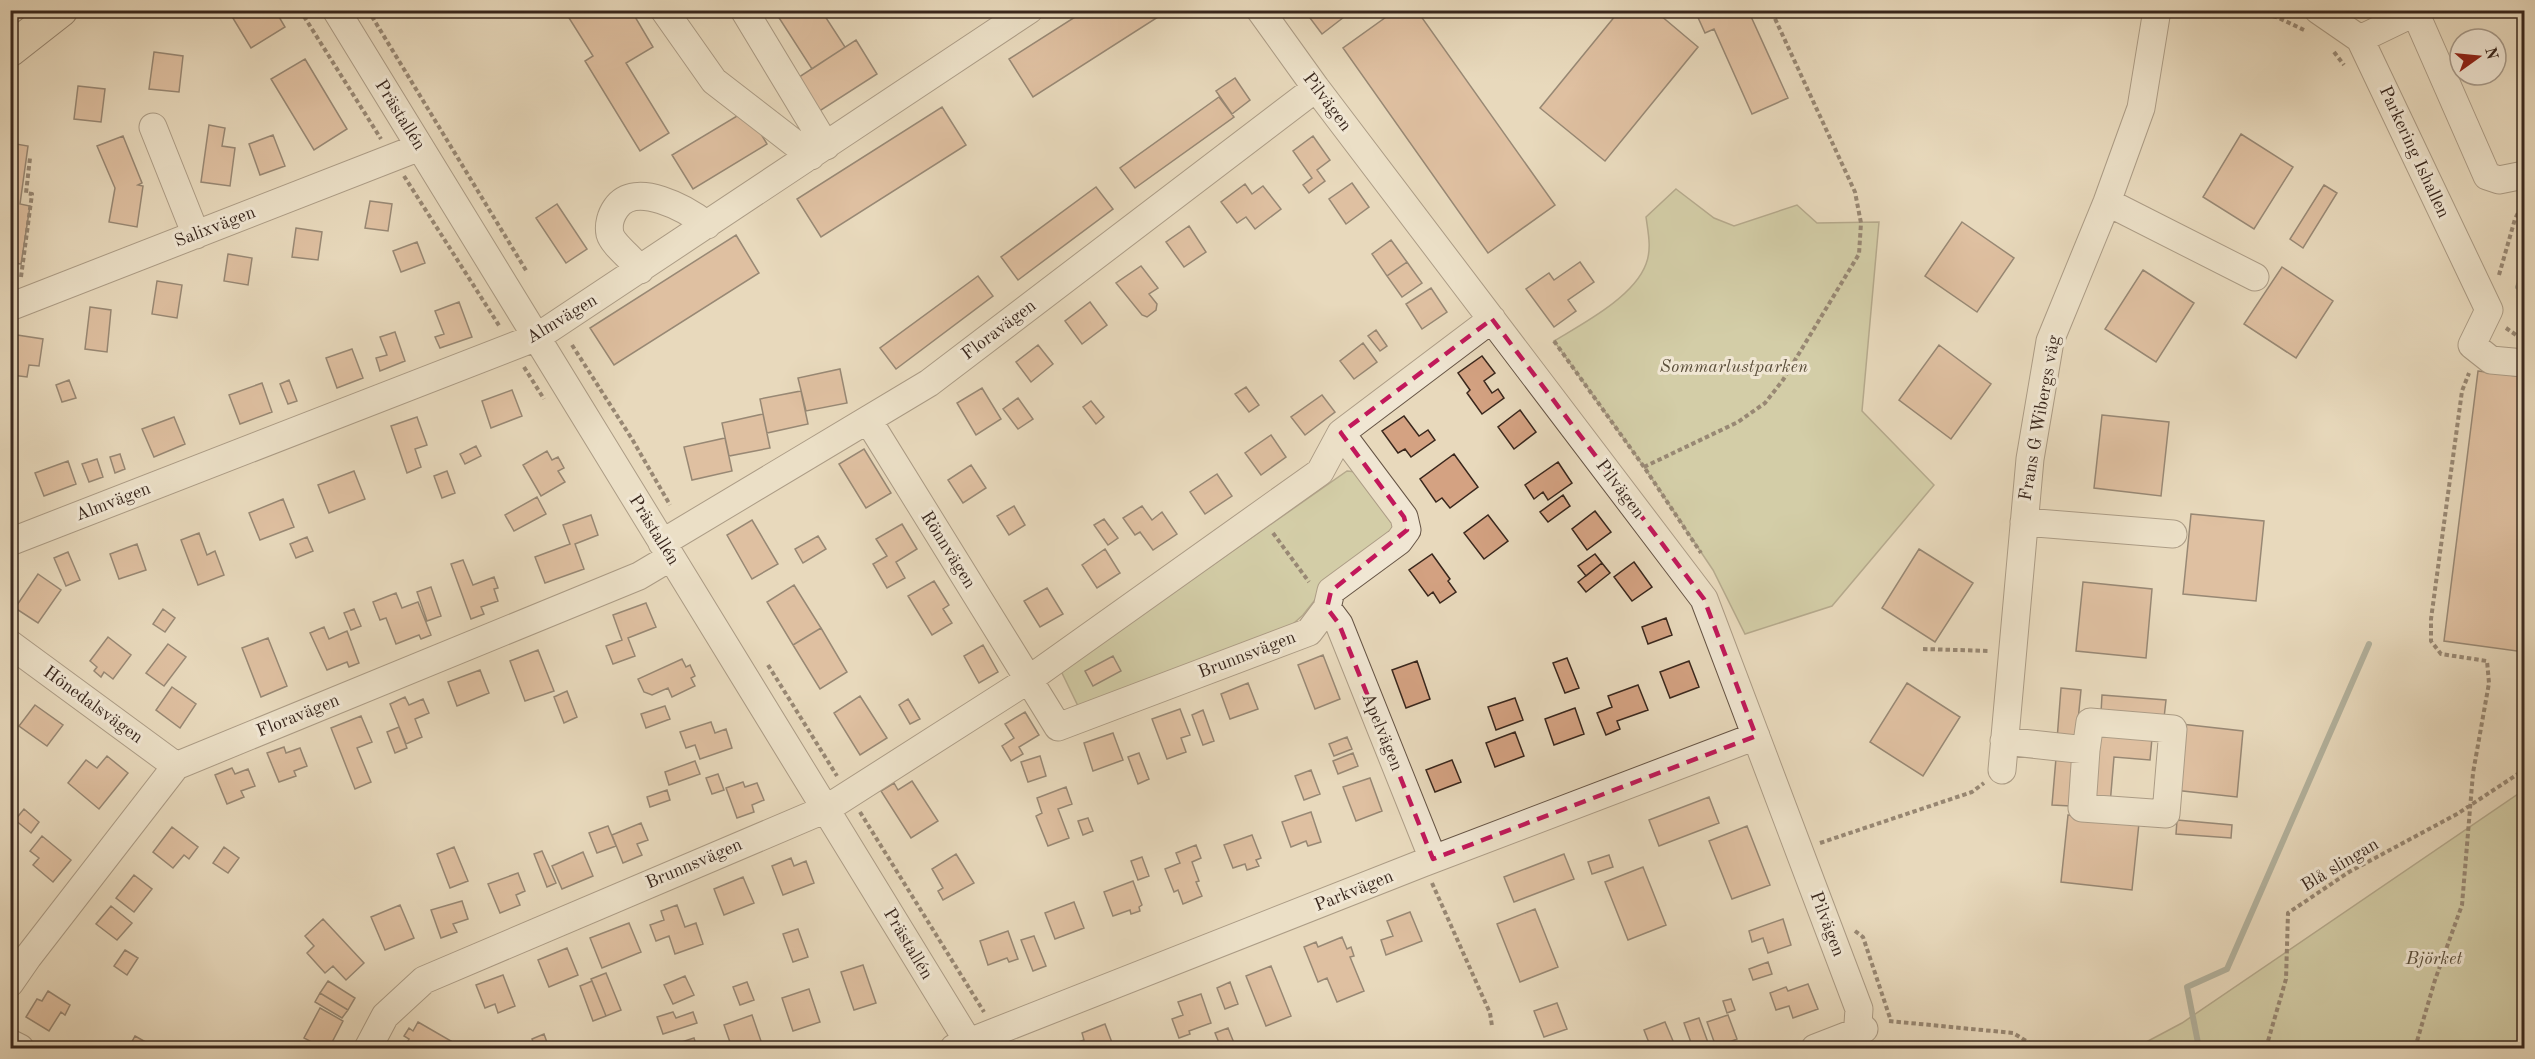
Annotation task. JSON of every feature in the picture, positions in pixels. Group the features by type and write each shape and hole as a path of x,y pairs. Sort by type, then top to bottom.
{"main road":[{"path":"10,50 61,10"}],"street":[{"name":"Prästallén","path":"336,10 826,808 964,1046"},
{"path":"664,10 714,81 818,151"},
{"path":"744,10 818,151"},
{"name":"Almvägen","path":"10,542 537,337 1029,10"},
{"name":"Pilvägen","path":"1260,10 1316,88 1704,599 1859,1009 1862,1027"},
{"name":"Frans G Wibergs väg","path":"2001,770 2030,459 2050,341 2107,202 2141,108 2157,10"},
{"path":"2360,39 2417,11 2487,176 2499,180 2524,176"},
{"name":"Parkering Ishallen","path":"2316,23 2360,39 2489,310"},
{"name":"Floravägen","path":"10,983 176,766 639,576 667,550 929,383 1316,88"},
{"path":"153,127 196,235"},
{"name":"Salixvägen","path":"15,306 420,147"},
{"path":"640,270 610,236 613,213 620,202 630,196 648,196 695,215 707,225"},
{"path":"2107,202 2255,277"},
{"path":"2489,310 2472,345 2492,360 2524,363"},
{"name":"Brunnsvägen","path":"368,1048 386,1016 424,980 826,808 1028,680 1320,472 1341,433 1492,319"},
{"name":"Rönnvägen","path":"868,420 1028,680"},
{"name":"Brunnsvägen","path":"1028,680 1058,726 1309,632 1327,608 1331,591 1399,541 1407,530 1404,517 1341,433"},
{"path":"2024,522 2173,534"},
{"name":"Apelvägen","path":"1327,608 1339,624 1428,861"},
{"name":"Hönedalsvägen","path":"10,644 176,766"},
{"path":"2090,722 2173,729 2166,814 2082,808 2086,750 2090,722"},
{"name":"Parkvägen","path":"964,1046 1428,861 1756,736"},
{"path":"2004,741 2086,750"},
{"path":"1815,1048 1862,1027"},
{"path":"10,1043 20,1048"}],"path":[{"path":"1644,467 1738,422 1765,403 1783,380 1859,254 1862,223 1855,192 1771,10"},
{"path":"2251,10 2279,18 2316,23"},
{"path":"2326,45 2347,69"},
{"path":"15,306 32,194 26,193 30,158"},
{"path":"2489,310 2515,219 2524,201"},
{"path":"2415,1048 2435,980 2462,905 2473,773 2489,683 2487,661 2442,654 2431,641 2431,619 2462,391 2474,363 2483,354"},
{"path":"1260,515 1327,608"},
{"path":"1923,649 2012,651"},
{"path":"1799,850 1972,792 2001,770"},
{"name":"Blå slingan","path":"2266,1048 2286,979 2288,913 2349,872 2457,814 2471,802 2495,790 2524,770"},
{"path":"1428,861 1490,1013 1492,1026"},
{"path":"1862,1027 1891,1021 2013,1033 2038,1048"}],"highlighted area":[{"path":"1492,319 1704,599 1756,736 1433,859 1339,624 1327,608 1331,591 1407,530 1404,517 1341,433"}],"green space":[{"name":"Sommarlustparken","path":"1676,189 1714,218 1734,226 1797,205 1817,223 1879,222 1862,411 1934,485 1832,606 1745,634 1713,570 1644,467 1554,341 1606,308 1630,288 1640,276 1649,252 1646,217"},
{"path":"1347,471 1357,472 1394,520 1396,533 1326,586 1303,615 1285,631 1079,708 1061,671"},
{"name":"Björket","path":"2524,790 2524,1048 2135,1048 2182,1023"}],"building":[{"path":"228,10 275,10 285,27 251,48"},
{"path":"564,10 631,10 653,47 626,63 669,133 640,151 585,61 593,56"},
{"path":"774,10 821,10 845,47 812,69"},
{"path":"1086,10 1169,10 1033,97 1009,59"},
{"path":"1304,10 1353,10 1322,34"},
{"path":"1396,10 1426,10 1420,15 1555,205 1488,253 1343,48"},
{"path":"1620,10 1654,10 1698,47 1605,161 1540,108"},
{"path":"1702,10 1748,10 1788,98 1752,114 1714,29 1705,33 1696,13"},
{"path":"856,40 877,74 818,112 796,79"},
{"path":"154,52 183,56 179,92 149,89"},
{"path":"305,59 347,129 314,150 271,79"},
{"path":"1235,78 1250,100 1232,114 1216,91"},
{"path":"78,86 105,89 101,122 74,119"},
{"path":"1219,97 1234,117 1135,188 1120,168"},
{"path":"942,107 966,145 821,237 797,199"},
{"path":"747,110 767,144 693,189 672,155"},
{"path":"209,125 225,128 222,146 235,148 230,186 201,182"},
{"path":"2241,134 2293,167 2254,229 2203,197"},
{"path":"273,135 285,166 260,175 249,144"},
{"path":"123,136 142,183 138,185 143,186 137,227 109,222 115,188 97,146"},
{"path":"1313,136 1330,160 1317,170 1325,181 1309,193 1303,185 1312,178 1293,151"},
{"path":"10,143 28,146 20,204 30,206 21,264 10,262"},
{"path":"1352,183 1369,207 1346,224 1329,199"},
{"path":"1245,184 1252,194 1263,186 1281,209 1255,229 1246,217 1237,223 1221,202"},
{"path":"2324,185 2337,193 2303,248 2290,239"},
{"path":"1096,187 1113,209 1018,280 1001,257"},
{"path":"370,201 392,204 388,231 365,228"},
{"path":"557,204 587,249 566,263 536,218"},
{"path":"1962,222 2014,258 1977,312 1925,276"},
{"path":"1189,226 1206,252 1184,267 1166,242"},
{"path":"296,228 322,232 318,260 292,257"},
{"path":"736,235 759,273 614,365 590,328"},
{"path":"1391,240 1407,262 1387,276 1372,254"},
{"path":"417,242 425,263 401,272 393,251"},
{"path":"228,254 252,258 248,285 224,281"},
{"path":"1407,262 1422,283 1402,297 1387,276"},
{"path":"1580,262 1594,282 1568,300 1576,311 1554,327 1526,289 1549,273 1554,280"},
{"path":"1141,266 1158,288 1149,294 1157,304 1156,310 1147,317 1142,315 1116,283"},
{"path":"2282,267 2333,301 2296,358 2244,324"},
{"path":"2143,270 2194,303 2156,362 2105,329"},
{"path":"978,276 993,296 896,369 880,348"},
{"path":"157,281 182,285 177,318 152,314"},
{"path":"1431,288 1447,312 1422,329 1406,304"},
{"path":"459,302 472,337 440,348 435,337 444,334 435,311"},
{"path":"1090,302 1107,325 1082,344 1065,321"},
{"path":"90,307 111,310 107,352 85,349"},
{"path":"1376,330 1387,346 1380,351 1368,336"},
{"path":"395,332 405,361 380,371 376,358 387,355 380,337"},
{"path":"17,335 43,339 39,366 29,365 27,377 12,375"},
{"path":"1363,343 1377,362 1354,379 1340,361"},
{"path":"1038,345 1053,364 1031,382 1016,362"},
{"path":"1939,345 1991,384 1951,439 1899,400"},
{"path":"352,349 363,378 337,388 326,358"},
{"path":"1482,356 1495,373 1484,381 1492,393 1498,389 1504,398 1482,414 1467,393 1470,390 1458,373"},
{"path":"840,369 847,403 806,411 798,378"},
{"path":"2478,371 2524,377 2524,652 2444,641"},
{"path":"69,380 76,398 62,402 56,385"},
{"path":"289,380 297,401 288,404 280,384"},
{"path":"262,383 272,412 240,424 229,395"},
{"path":"1246,387 1259,405 1249,412 1235,394"},
{"path":"982,388 1001,419 976,435 957,403"},
{"path":"512,390 522,416 491,428 482,401"},
{"path":"801,391 808,424 767,433 760,399"},
{"path":"1322,395 1335,412 1305,435 1291,417"},
{"path":"1018,398 1033,419 1018,429 1003,409"},
{"path":"1091,401 1104,417 1096,424 1083,407"},
{"path":"1520,410 1536,432 1514,449 1498,427"},
{"path":"763,414 770,448 729,456 722,423"},
{"path":"2102,415 2169,422 2161,496 2094,488"},
{"path":"1404,416 1419,436 1428,430 1435,440 1411,457 1405,449 1398,453 1382,431"},
{"path":"174,417 185,444 154,457 142,429"},
{"path":"417,417 427,445 415,449 421,467 407,473 391,426"},
{"path":"1271,435 1286,457 1261,475 1245,453"},
{"path":"725,438 732,471 692,480 684,447"},
{"path":"476,446 481,456 465,464 460,454"},
{"path":"864,449 891,493 866,508 839,464"},
{"path":"547,451 552,460 558,457 564,468 558,471 565,482 541,496 523,465"},
{"path":"120,454 125,469 115,473 110,457"},
{"path":"1454,454 1478,487 1450,508 1442,498 1436,502 1420,479"},
{"path":"97,459 103,477 89,482 82,464"},
{"path":"68,461 76,484 44,496 35,473"},
{"path":"1558,462 1572,483 1548,500 1543,492 1534,499 1525,485"},
{"path":"971,465 986,488 963,503 948,480"},
{"path":"354,471 365,499 329,513 318,485"},
{"path":"447,471 455,493 442,498 434,476"},
{"path":"1217,474 1232,496 1205,514 1190,492"},
{"path":"1563,495 1570,506 1548,522 1540,512"},
{"path":"537,497 546,514 514,531 505,515"},
{"path":"283,499 294,527 260,540 249,513"},
{"path":"1014,506 1025,525 1009,535 997,516"},
{"path":"1142,506 1152,520 1162,512 1177,534 1153,550 1140,532 1135,535 1123,518"},
{"path":"1595,511 1611,532 1587,550 1572,529"},
{"path":"2191,514 2264,521 2256,601 2183,594"},
{"path":"591,515 598,535 575,544 584,569 545,583 535,557 570,544 563,525"},
{"path":"1488,515 1508,541 1484,559 1464,533"},
{"path":"1104,519 1118,538 1108,545 1094,525"},
{"path":"752,520 778,564 752,579 727,535"},
{"path":"902,524 917,549 896,562 905,578 887,588 873,564 887,556 876,539"},
{"path":"199,533 207,555 215,551 224,575 198,585 181,540"},
{"path":"818,536 826,549 803,563 795,549"},
{"path":"307,537 313,551 296,558 290,544"},
{"path":"137,544 146,570 119,579 110,554"},
{"path":"1105,549 1120,573 1097,588 1082,565"},
{"path":"1919,549 1973,583 1935,642 1882,608"},
{"path":"68,552 80,580 66,586 54,558"},
{"path":"1432,554 1450,579 1448,581 1456,592 1440,603 1433,592 1428,596 1409,570"},
{"path":"1595,554 1602,563 1586,576 1578,566"},
{"path":"463,560 473,585 494,577 498,588 494,589 498,601 481,607 484,614 471,619 451,564"},
{"path":"1634,562 1652,587 1632,601 1614,577"},
{"path":"1602,563 1610,573 1586,592 1578,582"},
{"path":"38,574 61,590 38,623 15,608"},
{"path":"934,581 949,605 943,609 952,623 932,635 908,596"},
{"path":"2083,582 2152,589 2146,658 2076,651"},
{"path":"794,585 821,628 793,645 767,602"},
{"path":"431,587 441,616 427,621 417,592"},
{"path":"1047,588 1063,614 1040,627 1024,601"},
{"path":"396,593 402,608 418,602 431,635 421,639 419,635 396,644 386,618 380,620 373,602"},
{"path":"646,603 656,627 628,638 635,656 613,664 606,646 622,640 613,615"},
{"path":"163,609 175,618 165,632 153,624"},
{"path":"354,609 361,626 351,630 344,613"},
{"path":"1666,618 1672,635 1648,644 1642,627"},
{"path":"324,627 329,639 347,631 359,663 349,667 347,662 327,670 310,633"},
{"path":"821,628 847,672 820,689 793,645"},
{"path":"108,637 131,655 113,679 104,672 101,677 94,671 97,667 90,661"},
{"path":"268,638 287,686 261,697 242,648"},
{"path":"168,644 186,657 164,686 146,673"},
{"path":"983,645 998,672 979,683 964,656"},
{"path":"538,650 554,691 525,701 510,661"},
{"path":"1323,655 1340,699 1315,709 1298,665"},
{"path":"1113,656 1121,671 1093,686 1085,671"},
{"path":"1567,658 1579,688 1565,693 1553,663"},
{"path":"682,659 686,667 690,665 695,676 691,678 695,686 672,697 668,688 652,695 644,692 638,679"},
{"path":"1417,661 1430,699 1406,708 1392,670"},
{"path":"1689,661 1699,687 1670,698 1660,672"},
{"path":"480,670 489,693 457,706 448,682"},
{"path":"1248,683 1258,709 1230,719 1221,694"},
{"path":"1907,683 1960,717 1923,776 1870,742"},
{"path":"1638,685 1648,710 1617,721 1620,729 1606,735 1597,713 1612,707 1608,696"},
{"path":"172,687 196,704 180,728 156,710"},
{"path":"2061,688 2081,690 2076,741 2057,740"},
{"path":"567,691 577,717 564,723 554,697"},
{"path":"2102,695 2166,700 2164,718 2101,713"},
{"path":"860,696 887,738 860,755 834,713"},
{"path":"405,697 409,705 423,699 429,713 415,719 422,737 406,744 390,704"},
{"path":"1515,698 1523,720 1496,730 1488,707"},
{"path":"908,699 920,719 910,724 899,705"},
{"path":"35,705 63,725 47,746 19,726"},
{"path":"665,706 670,719 646,728 641,714"},
{"path":"1575,708 1584,734 1554,745 1545,719"},
{"path":"1180,709 1190,735 1181,738 1186,752 1167,759 1152,719"},
{"path":"1203,710 1214,741 1203,745 1192,715"},
{"path":"1025,712 1039,735 1019,747 1023,754 1011,761 1002,746 1014,738 1005,724"},
{"path":"361,716 372,742 357,748 371,782 355,789 331,728"},
{"path":"711,722 715,733 726,729 732,748 700,759 695,745 686,748 680,732"},
{"path":"2181,724 2243,731 2237,797 2174,790"},
{"path":"399,727 407,748 395,753 387,732"},
{"path":"1515,732 1524,756 1495,767 1486,743"},
{"path":"1113,733 1123,760 1093,771 1084,743"},
{"path":"2097,733 2152,738 2150,760 2114,757 2110,805 2092,803"},
{"path":"1347,737 1352,749 1334,756 1329,744"},
{"path":"284,747 286,753 300,748 307,766 294,771 296,776 279,782 267,753"},
{"path":"1139,753 1149,779 1138,784 1128,757"},
{"path":"1353,753 1358,766 1338,774 1333,761"},
{"path":"107,756 128,773 99,809 68,783 86,760 97,768"},
{"path":"1040,756 1046,776 1028,782 1021,762"},
{"path":"2056,758 2075,759 2071,806 2052,805"},
{"path":"1452,760 1461,782 1435,792 1426,770"},
{"path":"695,761 700,774 669,785 665,772"},
{"path":"232,768 235,774 248,769 255,786 241,791 244,797 227,804 215,775"},
{"path":"1311,770 1320,794 1304,800 1295,776"},
{"path":"718,774 724,790 712,794 706,778"},
{"path":"1370,778 1382,811 1356,821 1343,787"},
{"path":"912,781 938,821 911,838 881,791 894,783 898,790"},
{"path":"743,782 745,787 757,783 764,800 752,805 754,812 737,818 726,788"},
{"path":"1066,787 1072,804 1058,809 1069,838 1048,846 1036,816 1042,813 1037,798"},
{"path":"667,790 670,800 650,807 647,797"},
{"path":"1709,797 1719,823 1659,846 1649,820"},
{"path":"24,809 39,822 31,833 15,820"},
{"path":"1311,812 1321,842 1308,846 1306,841 1291,847 1282,822"},
{"path":"2068,815 2139,823 2132,890 2061,882"},
{"path":"1088,818 1093,831 1083,835 1078,821"},
{"path":"2177,820 2232,825 2231,838 2176,834"},
{"path":"641,823 648,840 637,844 642,855 623,863 612,835"},
{"path":"608,826 616,846 597,853 589,833"},
{"path":"1747,826 1770,885 1732,899 1709,841"},
{"path":"172,827 198,847 189,859 184,855 173,868 153,852"},
{"path":"1252,835 1261,858 1256,860 1259,866 1247,870 1245,864 1233,868 1224,845"},
{"path":"42,836 71,860 53,882 33,865 39,858 30,851"},
{"path":"1196,845 1201,858 1192,862 1199,881 1196,882 1202,896 1183,904 1178,890 1174,892 1165,869 1180,863 1176,853"},
{"path":"224,847 239,858 228,873 213,863"},
{"path":"454,847 468,881 450,888 437,854"},
{"path":"542,851 556,883 547,887 534,854"},
{"path":"583,852 593,876 562,889 552,866"},
{"path":"956,854 974,883 943,900 938,891 943,888 932,869"},
{"path":"1564,854 1574,879 1514,902 1504,877"},
{"path":"1609,855 1613,867 1592,874 1588,862"},
{"path":"1142,857 1149,876 1138,880 1131,861"},
{"path":"791,858 794,866 806,861 814,883 783,895 772,866"},
{"path":"1643,867 1666,925 1628,940 1605,882"},
{"path":"518,873 525,891 516,895 520,905 500,913 488,884"},
{"path":"134,875 152,889 134,912 116,898"},
{"path":"743,877 754,903 724,915 714,889"},
{"path":"1133,881 1142,905 1139,907 1140,911 1131,914 1130,910 1113,916 1104,892"},
{"path":"462,901 468,919 453,924 457,932 441,938 431,910"},
{"path":"1074,902 1084,928 1055,939 1045,913"},
{"path":"400,905 414,938 385,950 371,917"},
{"path":"677,905 685,927 696,923 703,944 675,954 669,936 656,941 650,925 664,920 661,911"},
{"path":"111,906 132,923 117,940 96,924"},
{"path":"1535,909 1558,967 1520,982 1497,924"},
{"path":"1410,912 1422,941 1386,955 1381,940 1393,936 1387,921"},
{"path":"323,919 364,963 346,980 333,966 325,973 307,953 314,946 305,936"},
{"path":"1783,919 1791,945 1768,953 1763,938 1752,942 1749,931"},
{"path":"629,923 641,952 602,968 590,938"},
{"path":"798,929 808,957 793,962 783,934"},
{"path":"1008,931 1018,959 1009,962 1007,958 988,965 980,941"},
{"path":"1034,936 1046,966 1033,971 1021,940"},
{"path":"1342,937 1347,949 1351,947 1354,956 1350,957 1364,991 1337,1002 1327,978 1318,982 1304,947 1316,942 1318,947"},
{"path":"567,948 578,975 549,987 538,960"},
{"path":"125,950 138,958 127,975 114,966"},
{"path":"1768,962 1772,974 1753,980 1749,969"},
{"path":"863,965 876,1003 854,1010 841,972"},
{"path":"1271,966 1291,1016 1266,1026 1246,976"},
{"path":"606,973 621,1010 606,1016 591,979"},
{"path":"503,975 515,1006 498,1013 495,1004 485,1008 476,985"},
{"path":"685,976 694,995 673,1004 664,985"},
{"path":"328,981 355,998 348,1010 320,993"},
{"path":"592,981 606,1016 593,1021 580,986"},
{"path":"747,982 754,1000 740,1005 733,987"},
{"path":"1230,982 1238,1004 1225,1009 1217,988"},
{"path":"1808,984 1818,1009 1793,1018 1789,1006 1776,1010 1770,993 1786,987 1788,991"},
{"path":"809,989 820,1022 793,1031 782,998"},
{"path":"48,991 70,1005 65,1015 61,1012 49,1031 26,1017 37,999 42,1001"},
{"path":"320,993 348,1010 342,1018 315,1002"},
{"path":"1201,994 1211,1023 1189,1031 1190,1034 1179,1038 1172,1019 1183,1015 1178,1002"},
{"path":"1731,999 1735,1010 1727,1013 1723,1001"},
{"path":"1557,1003 1567,1029 1544,1037 1534,1011"},
{"path":"320,1008 343,1021 329,1048 323,1048 304,1038"},
{"path":"673,1012 676,1018 693,1012 697,1023 663,1034 657,1017"},
{"path":"752,1015 762,1044 750,1048 732,1048 724,1025"},
{"path":"1728,1015 1737,1039 1716,1047 1707,1022"},
{"path":"1699,1018 1710,1048 1693,1048 1684,1023"},
{"path":"418,1022 451,1041 447,1048 432,1046 430,1048 404,1048 409,1039 404,1036 409,1028 413,1031"},
{"path":"1665,1022 1676,1048 1651,1048 1644,1030"},
{"path":"1105,1024 1114,1048 1061,1048 1084,1040 1082,1033"},
{"path":"1228,1028 1236,1048 1221,1048 1215,1033"},
{"path":"544,1034 549,1048 535,1048 532,1039"},
{"path":"135,1036 151,1045 149,1048 115,1048 119,1042 129,1047"},
{"path":"694,1038 697,1048 666,1047"}],"waterway":[{"path":"2518,287 2524,272"},
{"path":"2199,1048 2187,987 2227,969 2369,644"}]}
